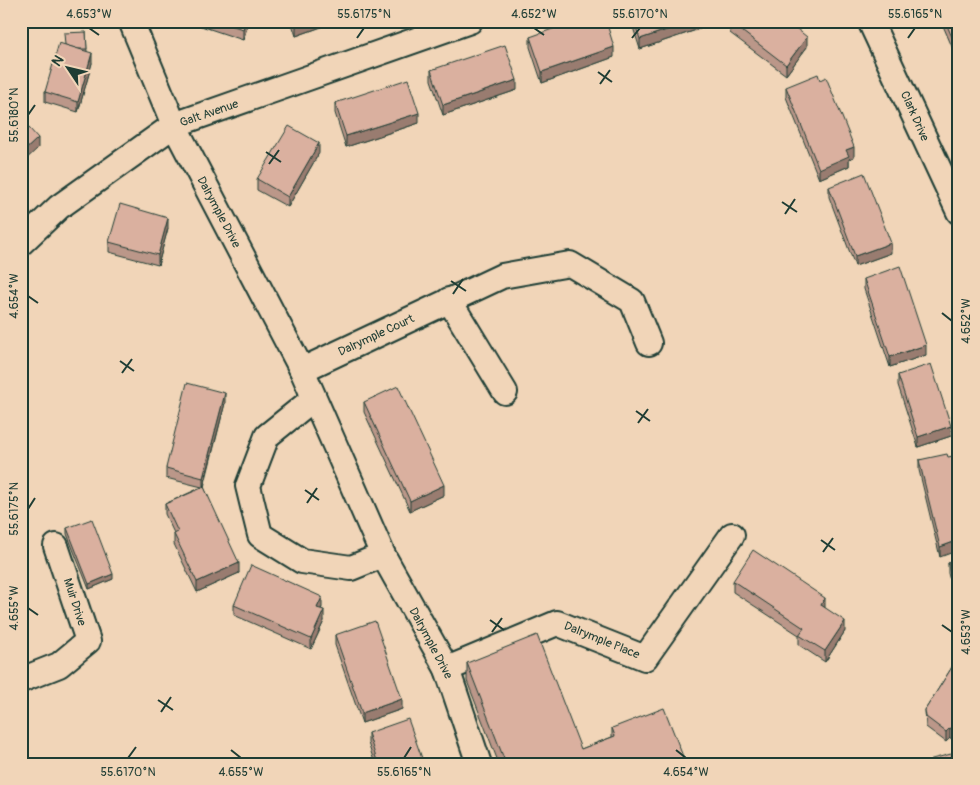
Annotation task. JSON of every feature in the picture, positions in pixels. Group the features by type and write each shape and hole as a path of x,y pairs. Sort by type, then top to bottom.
{"street":[{"name":"Dalrymple Drive","path":"131,21 174,125 302,370 383,555 447,669 479,764"},
{"name":"Galt Avenue","path":"21,243 58,207 174,125 423,29 470,21"},
{"name":"Clark Drive","path":"870,21 959,212"},
{"name":"Dalrymple Court","path":"302,370 502,276 570,264 632,300 649,343"},
{"path":"449,300 504,392"},
{"path":"314,399 292,414 267,436 248,486 260,535 302,561 351,568 383,555"},
{"name":"Dalrymple Place","path":"447,669 557,623 645,658 732,534"},
{"name":"Muir Drive","path":"21,680 59,665 88,641 56,546"}],"building":[{"path":"217,21 246,21 243,29"},
{"path":"295,21 309,21 296,26"},
{"path":"575,21 606,21 614,47 542,72 530,37"},
{"path":"634,21 693,21 640,39"},
{"path":"731,21 787,21 807,37 786,65"},
{"path":"945,21 959,21 959,53"},
{"path":"86,32 87,49 78,49 65,45 64,33"},
{"path":"59,43 92,53 78,102 45,92"},
{"path":"505,45 517,80 443,105 431,70"},
{"path":"818,74 820,80 826,77 854,147 846,150 849,156 819,169 786,87"},
{"path":"408,79 419,113 346,136 335,103"},
{"path":"21,119 38,138 21,154"},
{"path":"289,126 319,143 288,197 257,179"},
{"path":"864,173 891,243 855,256 829,187"},
{"path":"120,204 168,218 158,255 109,242"},
{"path":"900,266 926,345 890,357 864,279"},
{"path":"931,364 951,426 918,437 898,375"},
{"path":"187,383 225,393 203,478 166,468"},
{"path":"398,386 444,485 410,501 364,402"},
{"path":"947,454 948,457 958,455 959,459 959,540 940,547 919,460"},
{"path":"204,487 239,563 197,582 174,534 178,532 165,504"},
{"path":"92,519 113,574 89,584 67,528"},
{"path":"753,550 825,598 821,605 845,621 825,651 799,635 804,628 733,581"},
{"path":"959,560 959,607 948,563"},
{"path":"251,565 322,597 317,608 324,610 311,639 234,605"},
{"path":"375,621 402,699 362,713 335,635"},
{"path":"537,635 581,749 615,736 612,728 664,708 686,764 506,764 467,663"},
{"path":"959,656 959,729 958,731 950,728 946,732 926,717 925,710"},
{"path":"408,719 424,764 378,764 368,733"},
{"path":"951,754 954,764 928,764 933,763 932,759"}]}
